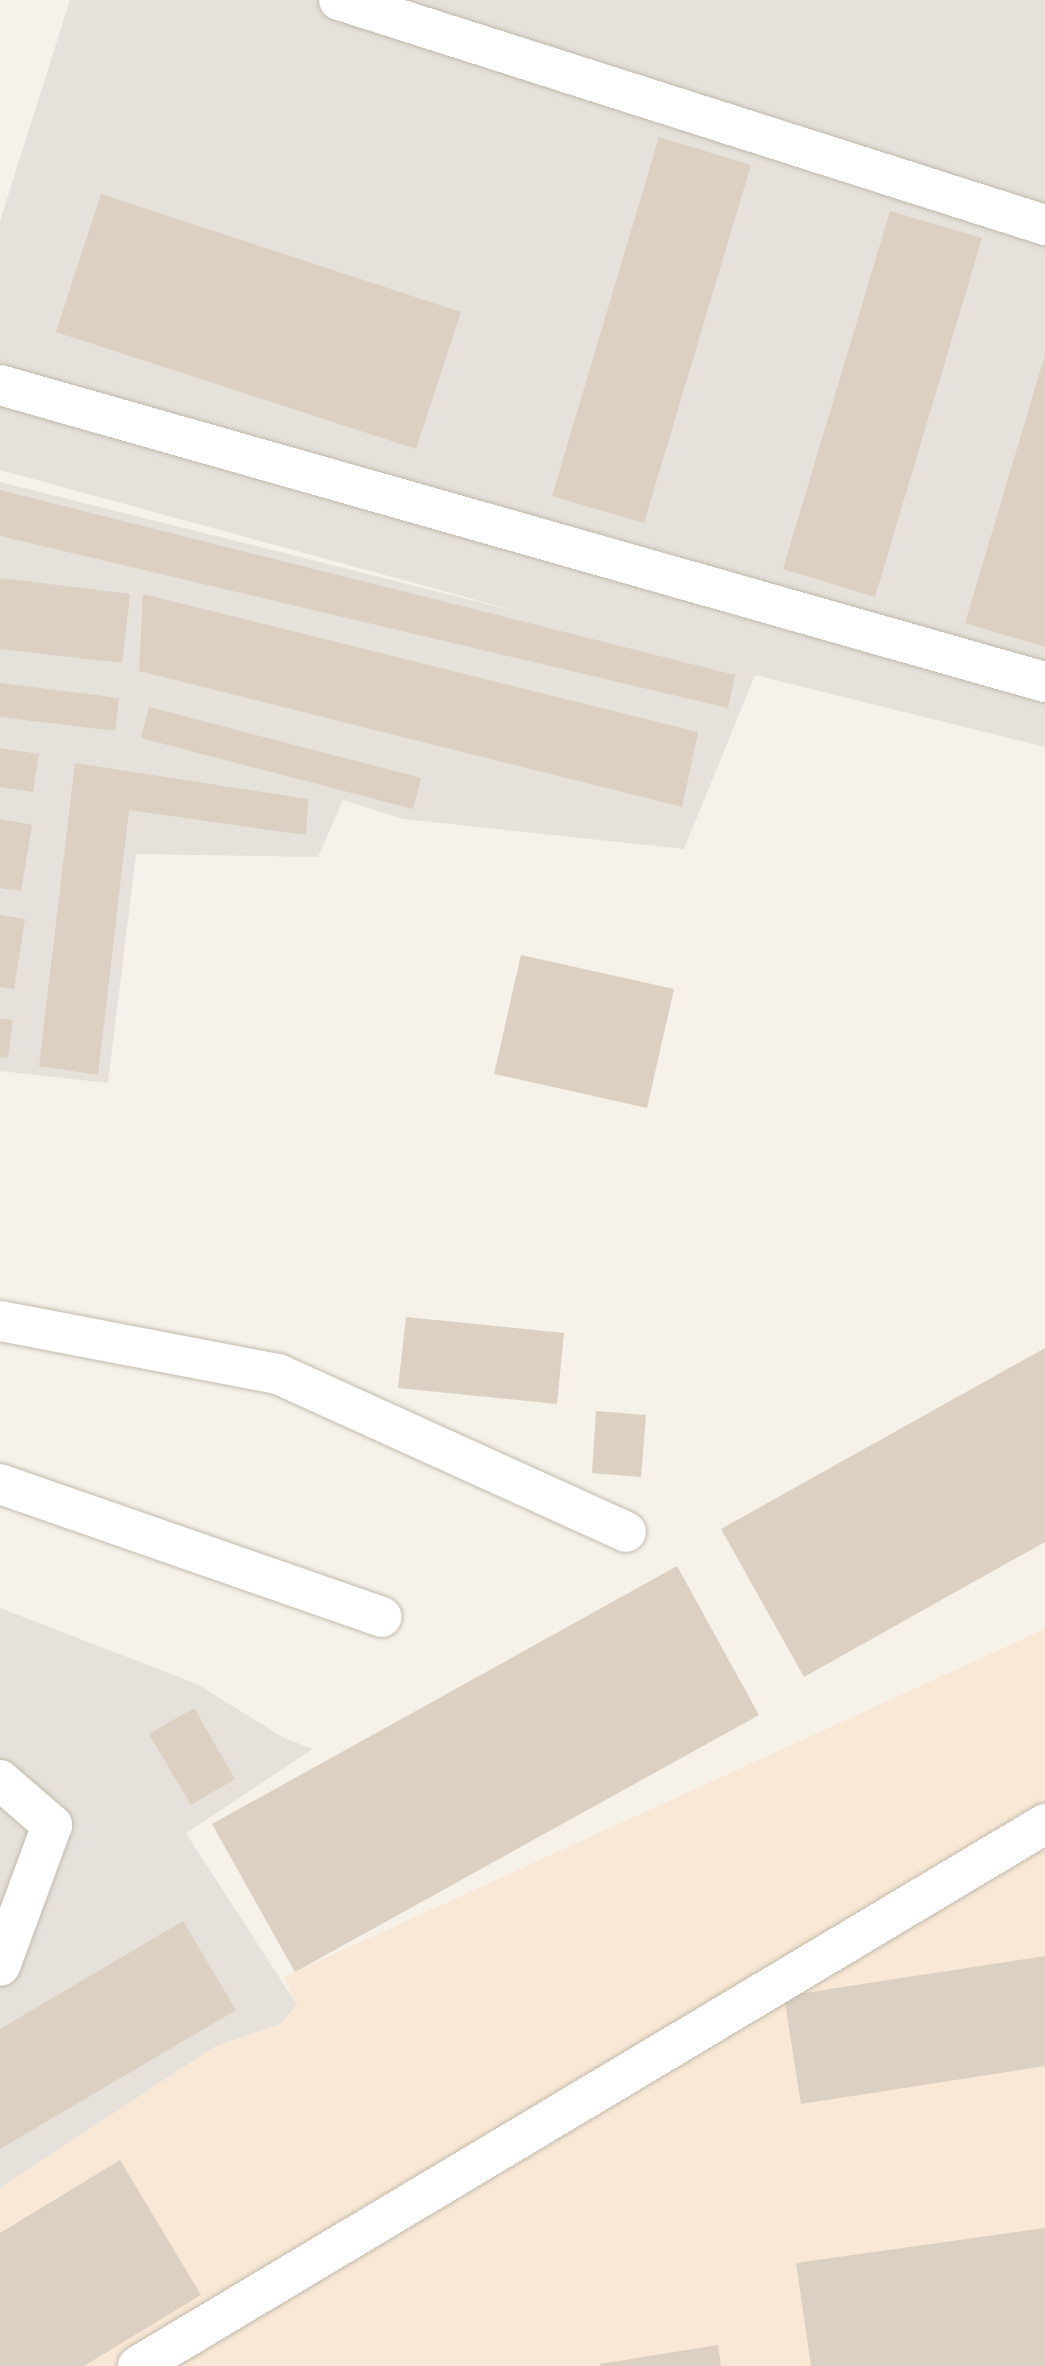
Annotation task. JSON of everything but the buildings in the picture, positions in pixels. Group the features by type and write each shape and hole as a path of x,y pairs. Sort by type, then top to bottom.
{"lane":[{"path":"340,0 1045,225"},
{"path":"0,385 1045,682"},
{"path":"0,1321 278,1374 626,1532"},
{"path":"0,1484 382,1617"},
{"path":"0,1780 52,1825 0,1966"},
{"path":"138,2366 1045,1824"}],"shaded area":[{"path":"70,0 1045,0 1045,747 755,675 684,849 403,819 343,800 318,857 136,854 108,1083 0,1071 0,482 535,616 0,470 0,221"},
{"path":"0,1608 197,1684 284,1738 313,1749 186,1833 297,2005 280,2024 214,2047 0,2188"},
{"path":"1045,1629 1045,2366 0,2366 0,2188 214,2047 280,2024 296,2005 284,1977"}]}
